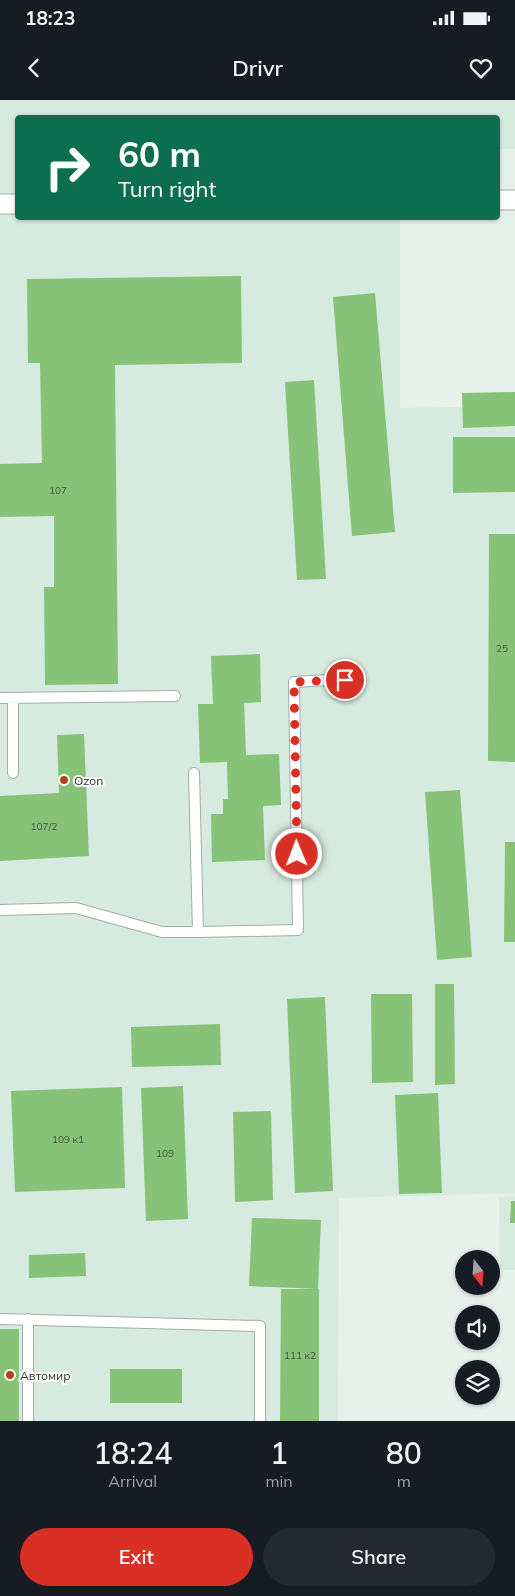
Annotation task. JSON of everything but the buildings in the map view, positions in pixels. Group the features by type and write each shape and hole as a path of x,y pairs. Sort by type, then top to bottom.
{"street":[{"path":"500,200 515,200"},
{"path":"0,204 15,204"}],"lane":[{"path":"0,910 76,908 162,932 298,930 294,682 345,680"},
{"path":"0,698 174,696"},
{"path":"13,698 13,773"},
{"path":"194,773 198,932"},
{"path":"0,1319 260,1326 260,1421"},
{"path":"28,1319 28,1421"}],"shaded area":[{"path":"0,100 515,100 515,149 500,149 500,115 15,115 15,220 400,220 400,408 515,406 515,1193 339,1198 338,1421 0,1421"},
{"path":"499,1197 515,1197 515,1270 500,1270"}],"place":[{"name":"Ozon","path":"64,780"},
{"name":"Автомир","path":"10,1375"}],"route":[{"path":"297,854 294,682 345,680"}]}
